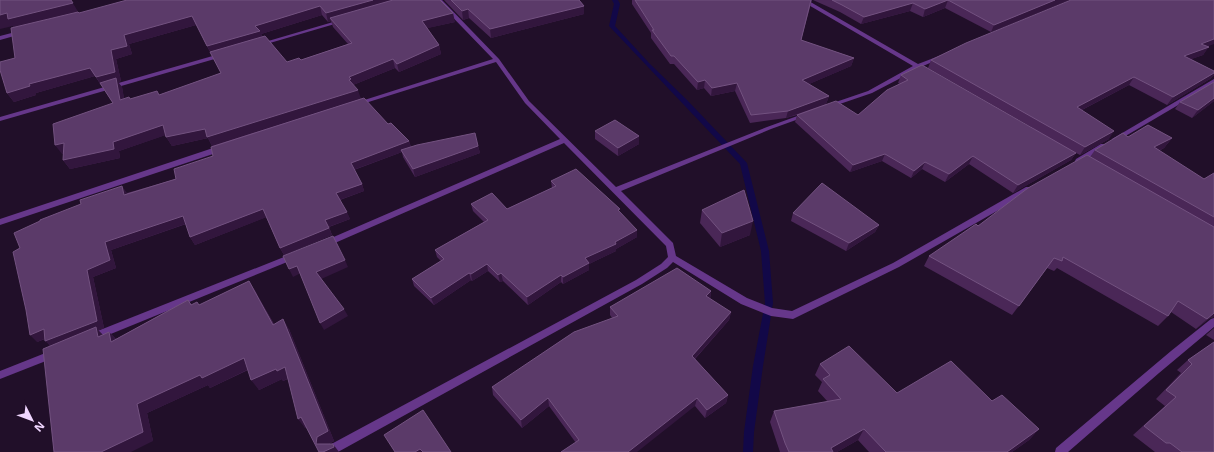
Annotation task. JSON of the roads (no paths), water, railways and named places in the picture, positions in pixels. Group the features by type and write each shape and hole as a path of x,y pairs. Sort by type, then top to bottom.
{"street":[{"path":"438,0 497,60 527,102 670,245 672,258"},
{"path":"803,0 925,70"},
{"path":"257,46 348,20"},
{"path":"0,38 30,30"},
{"path":"0,119 227,54"},
{"path":"820,110 870,92 918,66 947,54"},
{"path":"349,107 497,60"},
{"path":"1079,161 1214,81"},
{"path":"616,190 812,112"},
{"path":"314,248 565,140"},
{"path":"0,222 230,145"},
{"path":"672,258 744,301 771,312 793,315 896,265 1039,183"},
{"path":"88,340 299,254"},
{"path":"328,452 639,282 664,266 672,258"},
{"path":"1060,452 1177,351 1214,322"},
{"path":"0,375 58,352"}],"waterway":[{"path":"615,0 617,4 612,26 743,163 765,251 769,303 758,366 749,432 748,452"}]}
